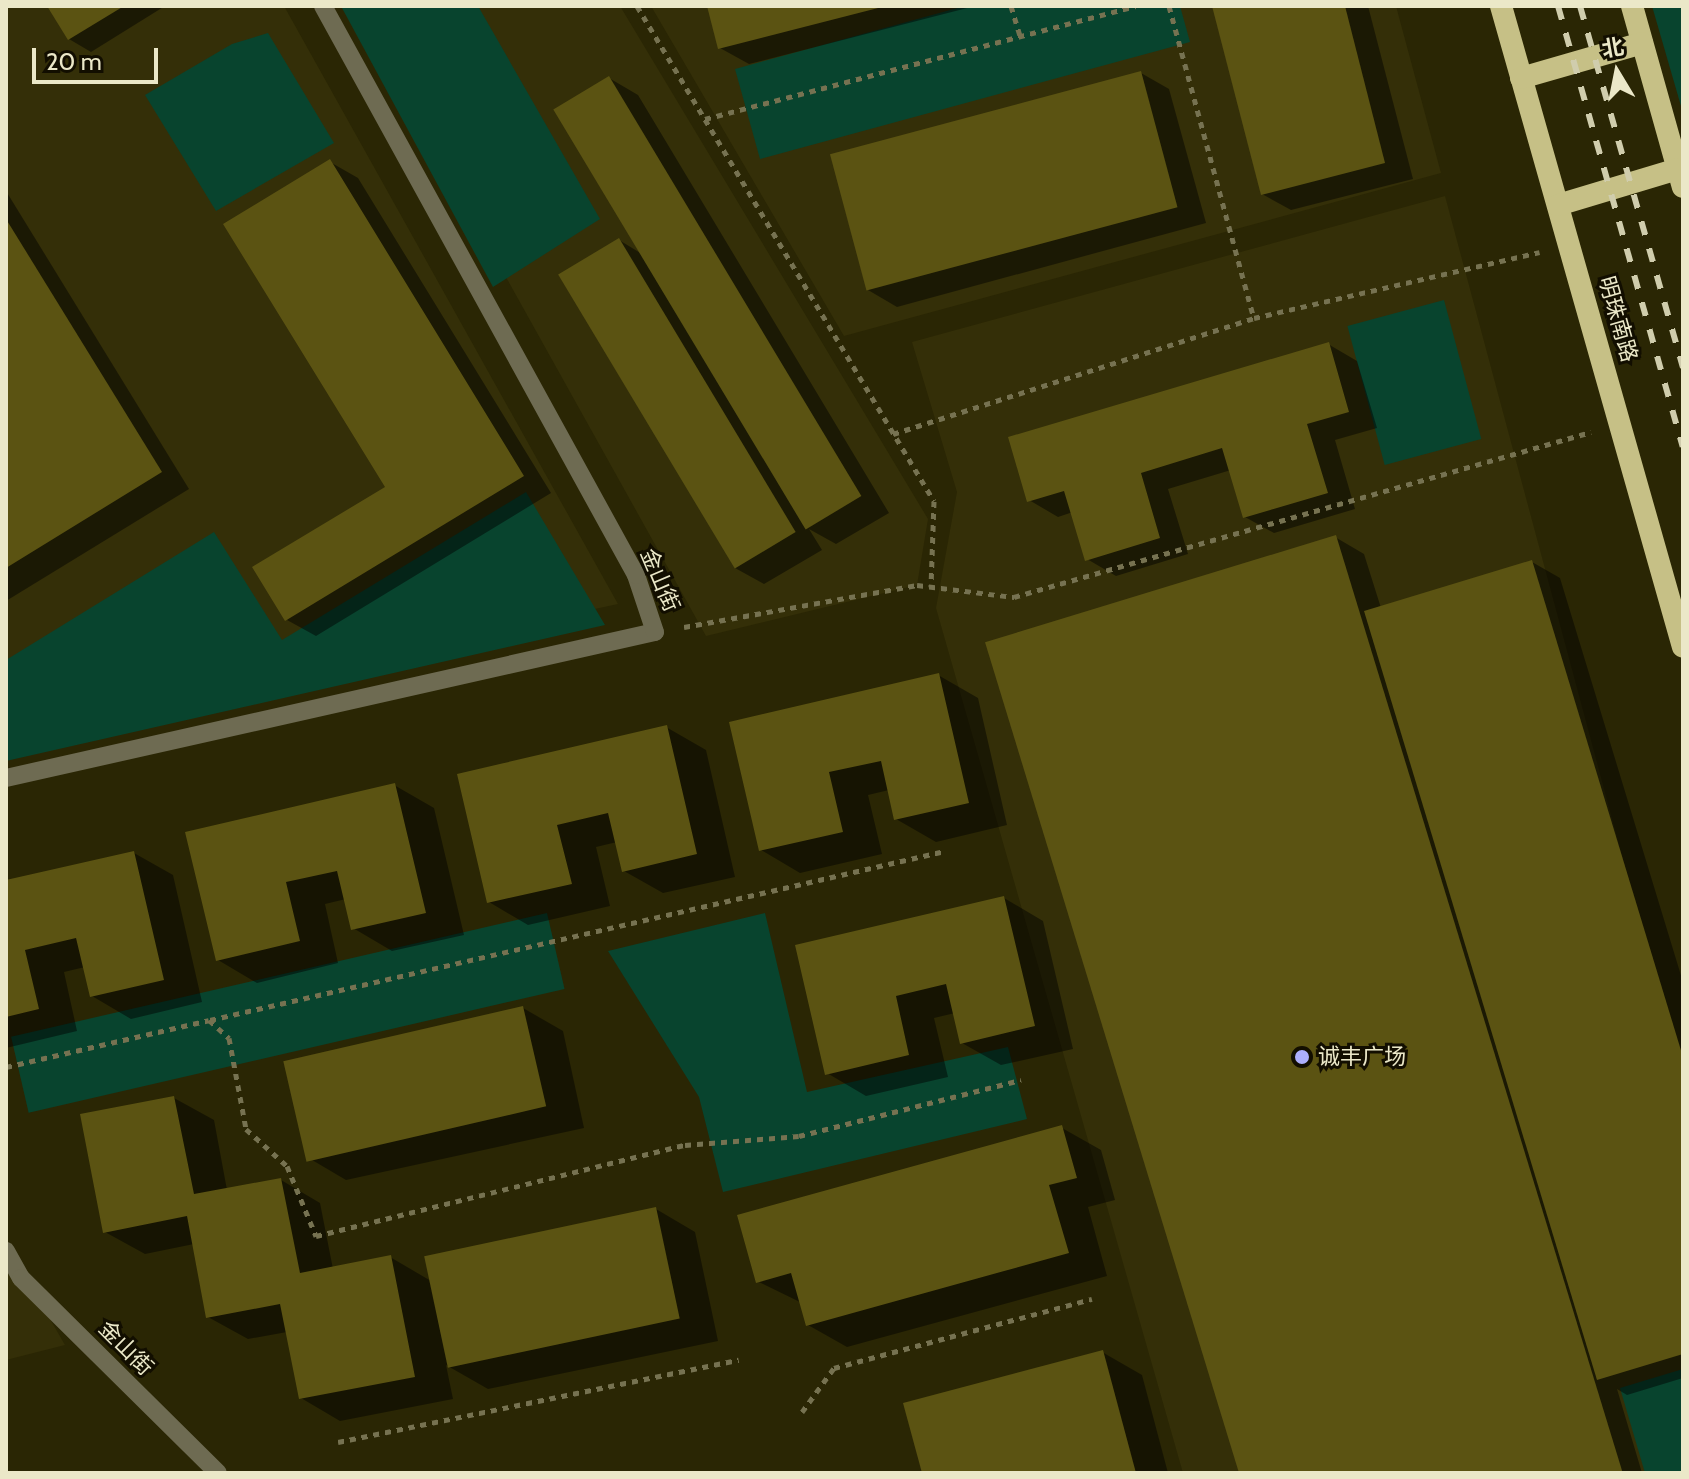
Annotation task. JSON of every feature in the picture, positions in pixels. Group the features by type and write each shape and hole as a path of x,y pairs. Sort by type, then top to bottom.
{"highway":[{"name":"明珠南路","path":"1501,6 1683,647"},
{"path":"1558,205 1681,178 1632,6"},
{"path":"1521,78 1642,43"}],"lane":[{"name":"金山街","path":"6,778 655,632 636,575 323,6"},
{"name":"金山街","path":"6,1251 21,1278 218,1473"}],"path":[{"path":"637,6 934,501 931,587"},
{"path":"1011,6 1020,36"},
{"path":"705,119 1135,6"},
{"path":"1169,6 1254,318"},
{"path":"893,434 1254,318 1569,245"},
{"path":"655,632 931,587 1014,597 1621,423"},
{"path":"6,1067 945,851"},
{"path":"209,1020 229,1038 246,1129 287,1166 316,1236 685,1145 799,1136 1021,1080"},
{"path":"802,1412 834,1368 1092,1299"},
{"path":"338,1442 739,1360"}],"shaded area":[{"path":"6,6 284,6 618,604 6,736"},
{"path":"388,6 620,6 928,519 917,585 706,636 360,15"},
{"path":"651,6 1396,6 1441,173 844,336"},
{"name":"诚丰广场","path":"1445,196 1683,1083 1683,1473 1183,1473 936,608 957,492 912,342"},
{"path":"6,1243 65,1345 6,1360"}],"green space":[{"path":"478,6 600,219 493,287 342,8"},
{"path":"965,6 1180,6 1190,42 760,159 735,69"},
{"path":"1652,6 1683,6 1683,113"},
{"path":"268,33 334,143 216,211 145,95 232,44"},
{"path":"1444,300 1481,439 1385,465 1347,326"},
{"path":"526,492 605,625 6,761 6,660 214,532 282,640"},
{"path":"547,913 565,989 29,1113 11,1037"},
{"path":"765,913 807,1092 1008,1047 1027,1119 723,1192 699,1097 608,951"},
{"path":"1683,1369 1683,1473 1645,1473 1620,1388"}],"building":[{"path":"47,6 124,6 68,40"},
{"path":"707,6 882,6 882,7 718,49"},
{"path":"1212,6 1345,6 1385,163 1261,195"},
{"path":"1141,71 1177,207 866,291 830,154"},
{"path":"609,76 861,496 806,529 553,109"},
{"path":"330,159 524,476 285,621 252,567 385,487 223,224"},
{"path":"6,219 162,472 6,568"},
{"path":"619,238 796,532 735,569 558,275"},
{"path":"1329,342 1349,412 1307,424 1328,493 1243,518 1222,448 1141,473 1160,538 1085,561 1064,491 1027,502 1008,437"},
{"name":"诚丰广场","path":"1336,535 1623,1472 1239,1473 985,642"},
{"path":"1532,560 1683,1057 1683,1354 1597,1380 1364,611"},
{"path":"939,673 969,803 894,820 881,761 829,772 843,832 759,851 729,722"},
{"path":"667,725 697,854 622,872 608,813 557,825 572,884 487,903 457,774"},
{"path":"395,783 426,913 351,930 337,871 286,882 300,941 216,961 185,832"},
{"path":"134,851 164,980 90,997 76,938 25,950 39,1009 6,1017 6,880"},
{"path":"1004,896 1035,1026 960,1044 946,984 896,996 909,1055 825,1075 795,945"},
{"path":"523,1006 546,1106 306,1162 283,1061"},
{"path":"174,1096 194,1194 281,1178 300,1273 391,1255 415,1377 299,1399 280,1304 206,1318 187,1216 103,1233 80,1114"},
{"path":"1062,1125 1077,1178 1049,1185 1069,1253 806,1326 791,1273 756,1283 737,1215"},
{"path":"656,1207 680,1319 448,1368 424,1256"},
{"path":"1103,1350 1136,1473 922,1473 903,1403"}],"railway":[{"path":"1558,6 1683,447"},
{"path":"1580,6 1683,368"}],"place":[{"name":"诚丰广场","path":"1302,1057"}]}
